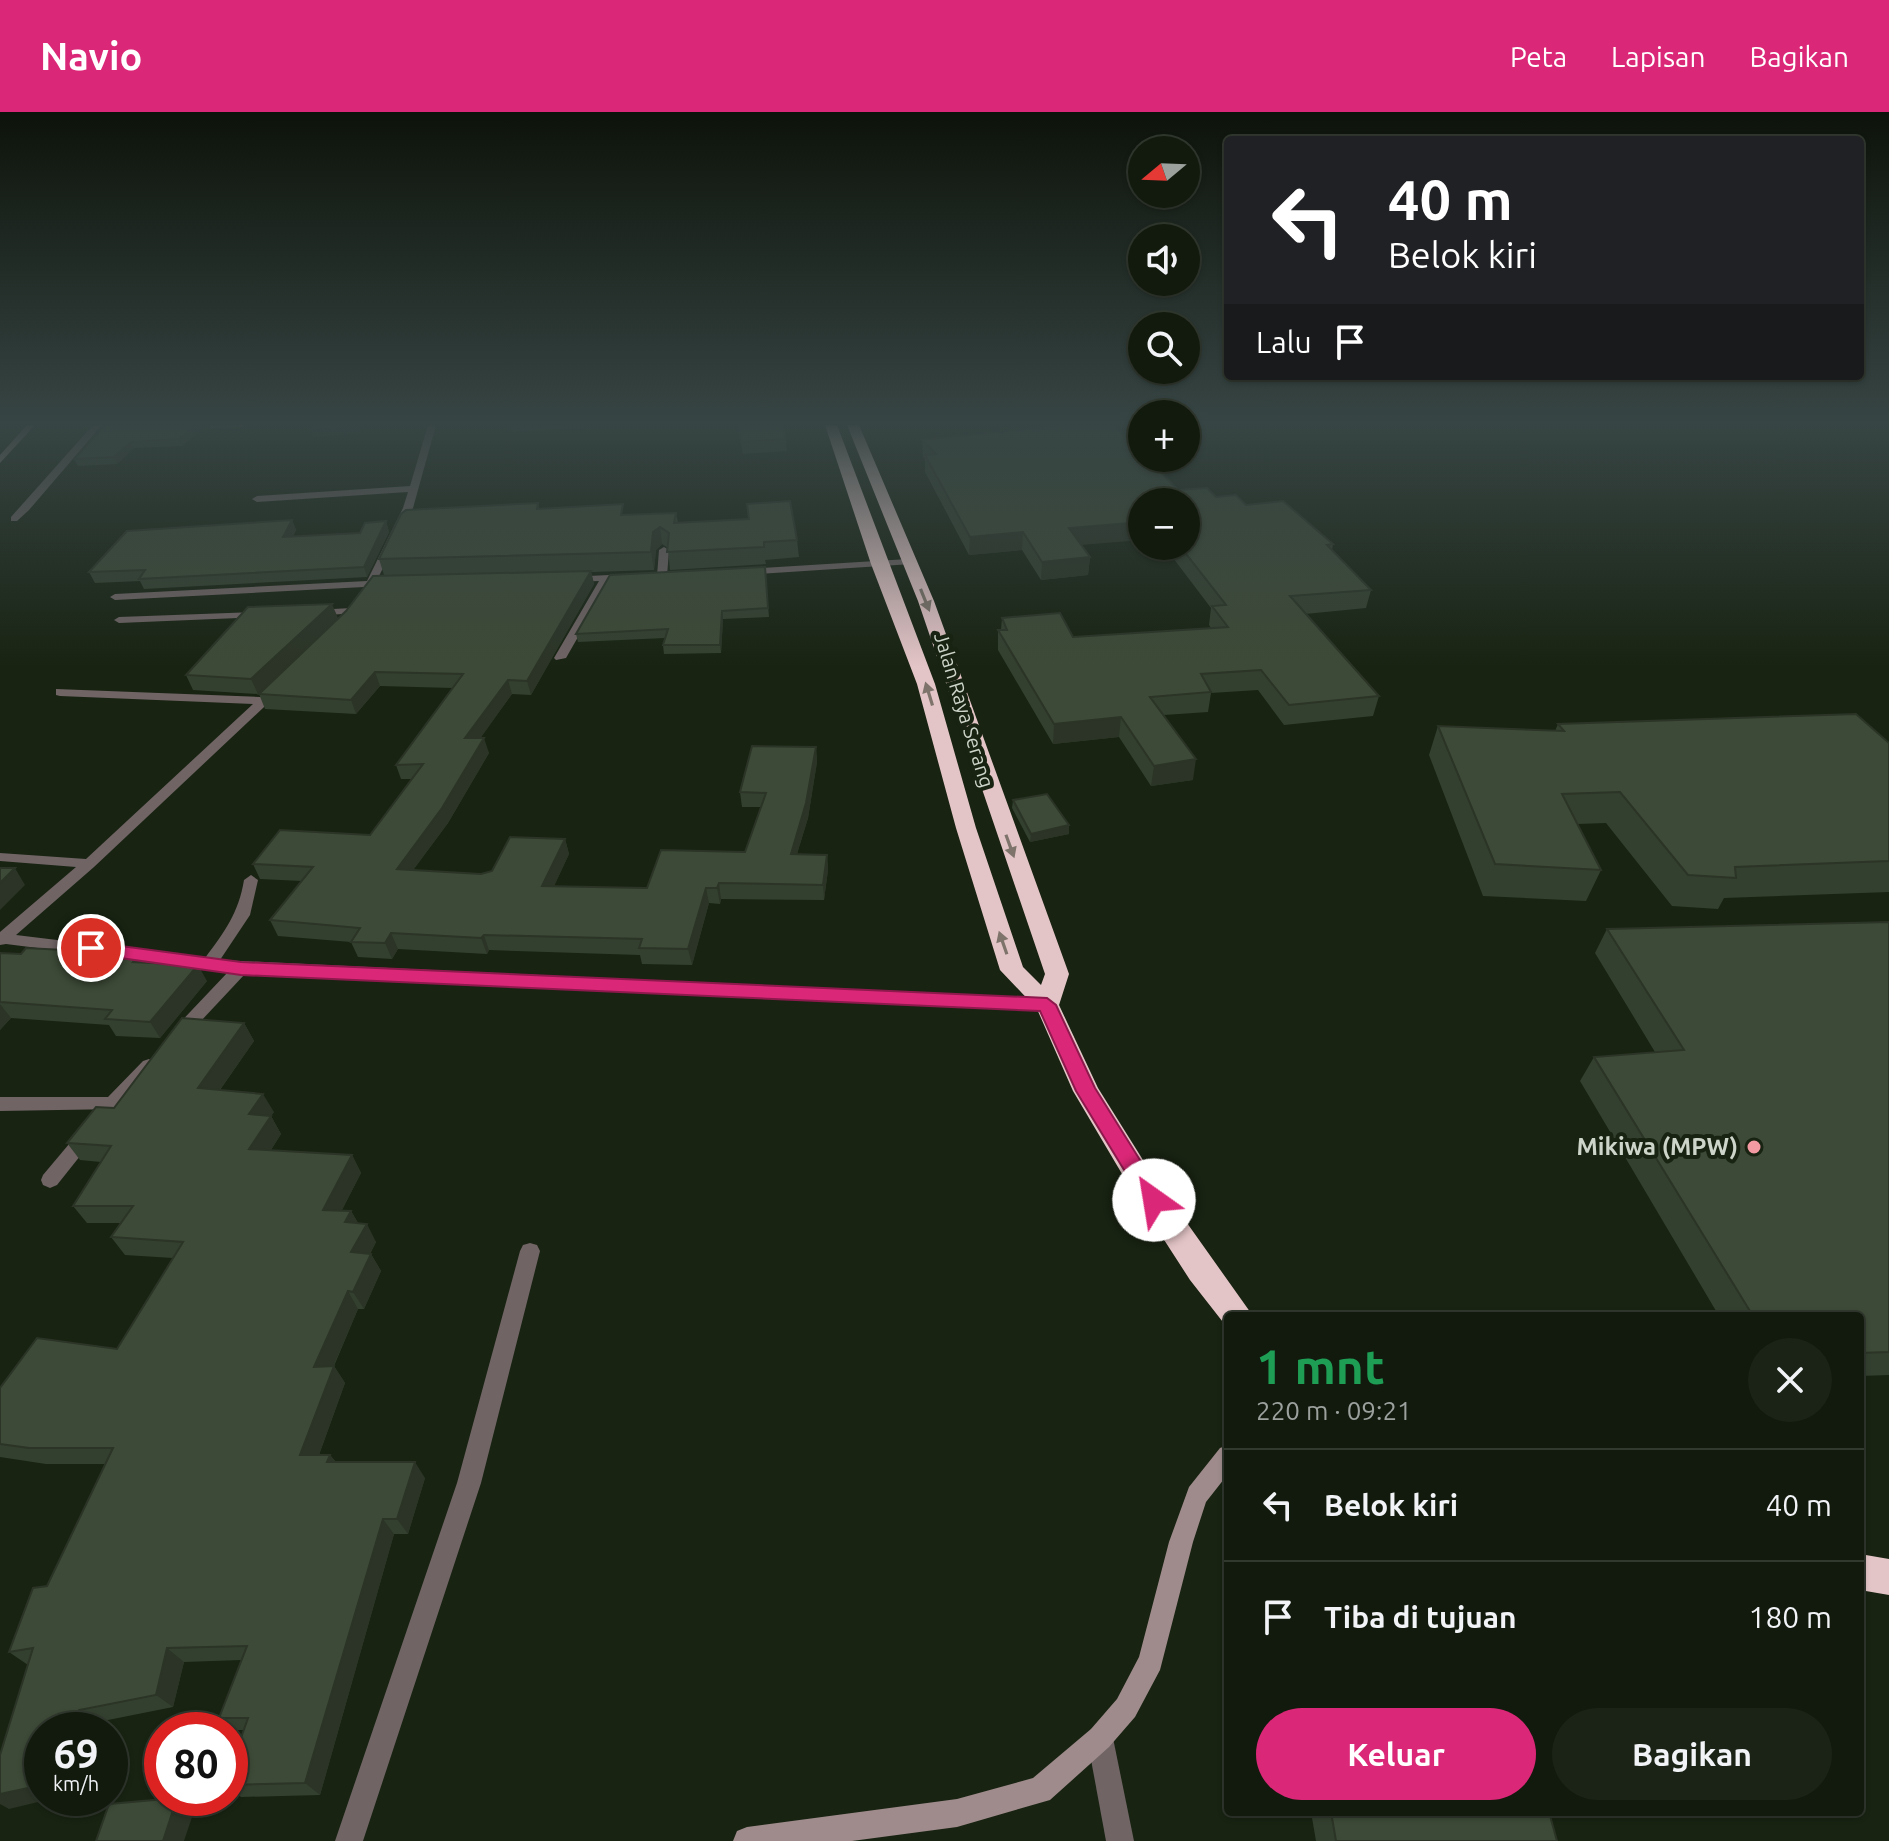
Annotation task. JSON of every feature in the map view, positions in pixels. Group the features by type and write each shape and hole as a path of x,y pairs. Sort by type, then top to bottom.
{"highway":[{"name":"Jalan Raya Serang","path":"859,506 926,684 966,828 1012,970 1047,1005 1086,1091 1201,1271 1234,1312"},
{"name":"Jalan Raya Serang","path":"888,506 903,540 908,562 926,601 1057,974 1047,1005"},
{"path":"1864,1573 1889,1577"}],"street":[{"path":"14,519 28,506"},
{"path":"338,631 372,583 409,506"},
{"path":"662,576 664,550"},
{"path":"724,573 908,562"},
{"path":"559,579 678,575"},
{"path":"560,658 606,578"},
{"path":"115,597 404,583"},
{"path":"306,613 352,611"},
{"path":"119,620 275,614"},
{"path":"1,939 89,864 292,675"},
{"path":"60,692 262,701"},
{"path":"0,857 89,864"},
{"path":"210,962 237,929 248,906 251,880"},
{"path":"1,939 241,968 1047,1005"},
{"path":"50,1180 112,1104 241,968"},
{"path":"0,1104 112,1104"},
{"path":"349,1841 469,1483 530,1251"},
{"path":"747,1841 957,1813 1040,1790 1100,1738 1126,1708 1151,1661 1181,1542 1197,1495 1224,1461"},
{"path":"1100,1738 1120,1841"}],"building":[{"path":"487,506 538,506 537,509 623,506 621,515 676,513 674,523 749,519 747,506 791,506 797,540 764,542 764,547 667,552 669,533 660,527 653,532 651,552 379,559 401,514 406,510"},
{"path":"953,506 1128,506 1128,523 1069,528 1090,557 1042,562 1023,532 970,537"},
{"path":"1200,506 1288,506 1333,544 1327,545 1371,590 1290,596 1379,696 1289,705 1261,670 1201,674 1211,692 1150,697 1196,759 1154,766 1121,717 1054,724 998,630 1007,630 1002,618 1060,613 1073,637 1228,627 1212,606 1226,605 1191,560 1200,560"},
{"path":"292,520 283,537 360,533 365,523 386,521 364,567 139,579 145,570 89,572 127,531"},
{"path":"765,567 768,608 722,611 720,645 663,645 668,629 576,634 610,575"},
{"path":"591,571 527,681 508,680 465,738 484,738 442,808 397,869 481,874 492,871 510,837 565,839 542,886 647,888 661,850 745,852 766,793 740,792 752,746 816,747 806,803 791,854 827,855 823,885 719,883 717,888 706,888 688,949 639,948 642,939 484,935 481,938 391,933 385,943 351,942 360,928 270,920 313,867 253,864 280,830 370,835 423,764 396,765 463,674 375,672 351,700 259,694 346,611 373,576"},
{"path":"332,604 251,679 186,675 248,607"},
{"path":"1856,714 1889,743 1889,861 1735,867 1736,878 1688,875 1620,792 1562,794 1601,870 1495,864 1438,726 1564,731 1558,724"},
{"path":"1047,794 1069,825 1031,834 1013,800"},
{"path":"0,868 15,868 0,883"},
{"name":"Mikiwa (MPW)","path":"1889,922 1889,1352 1864,1353 1864,1312 1751,1312 1594,1057 1684,1050 1607,929"},
{"path":"26,948 137,957 133,962 198,965 150,1022 105,1019 112,1010 0,1002 0,953 21,954"},
{"path":"182,1018 244,1023 198,1088 263,1094 249,1114 271,1116 249,1149 352,1155 323,1210 351,1211 345,1222 367,1224 351,1252 371,1254 353,1292 348,1291 314,1367 334,1366 300,1455 330,1455 327,1462 415,1462 397,1519 383,1519 305,1783 248,1785 248,1712 221,1712 247,1646 167,1648 156,1695 78,1712 24,1712 24,1789 0,1794 0,1755 33,1648 9,1652 33,1588 47,1586 113,1448 29,1448 0,1444 0,1388 37,1338 117,1349 183,1242 111,1237 133,1206 73,1206 111,1146 67,1143 96,1107 114,1108"},
{"path":"144,1801 144,1816 171,1816 163,1841 96,1841 105,1816 128,1816 128,1802"},
{"path":"1332,1816 1550,1816 1557,1841 1336,1841"}],"place":[{"name":"Mikiwa (MPW)","path":"1754,1147"}],"route":[{"path":"91,948 241,968 1047,1005 1086,1091 1154,1200"}]}
